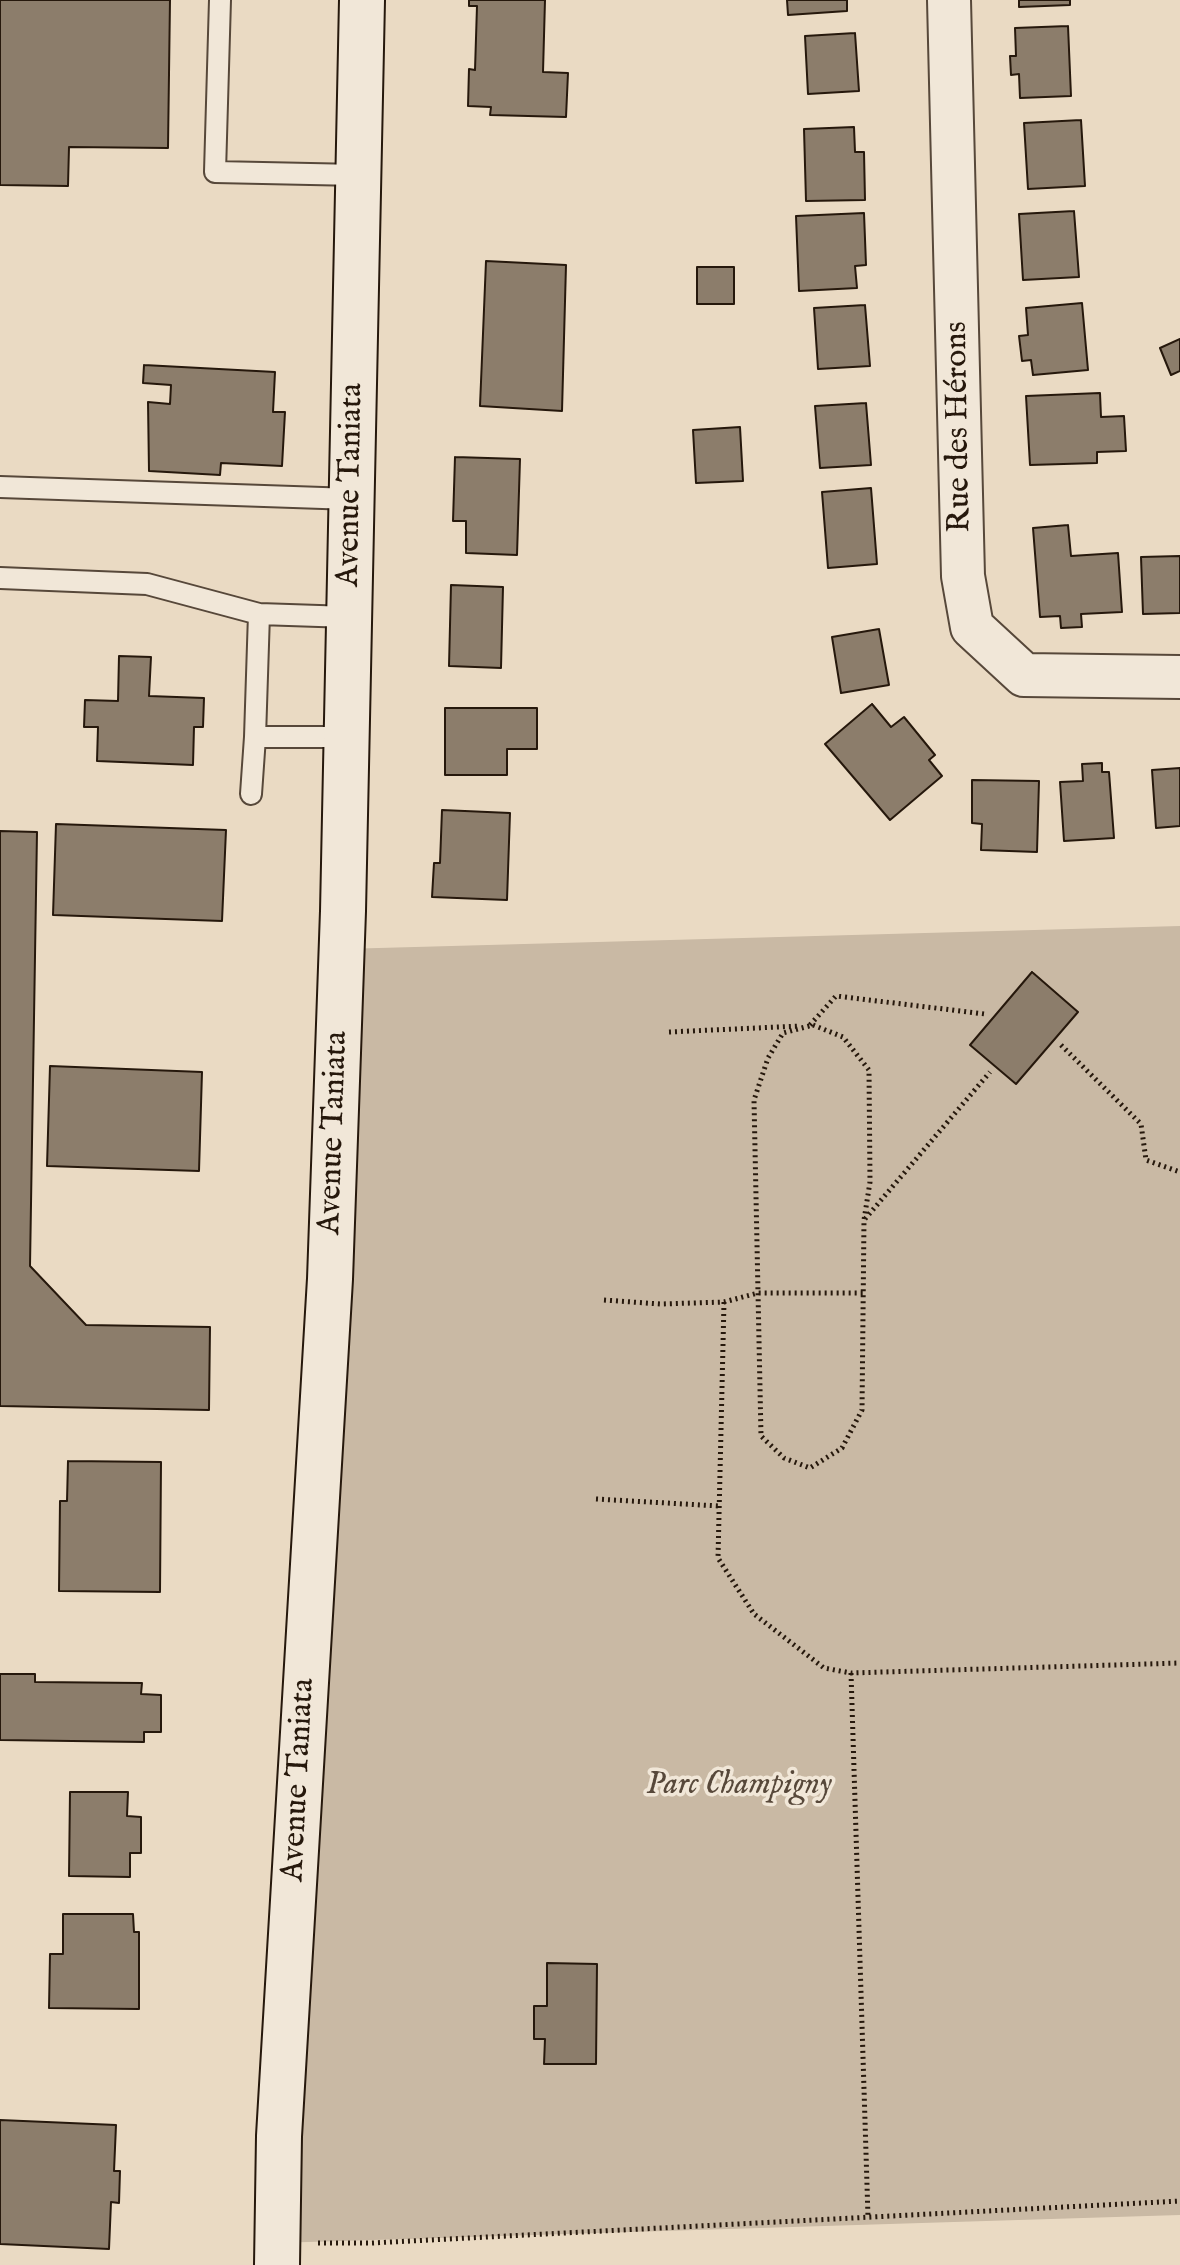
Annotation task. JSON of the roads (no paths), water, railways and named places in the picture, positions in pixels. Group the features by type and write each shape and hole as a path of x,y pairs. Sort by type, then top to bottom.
{"main road":[{"name":"Avenue Taniata","path":"276,2254 279,2136 330,1279 352,499 362,0"}],"street":[{"name":"Rue des Hérons","path":"949,0 963,576 972,627 1024,675 1180,677"}],"lane":[{"path":"220,0 215,172 358,175"},
{"path":"0,487 352,499"},
{"path":"0,578 147,584 259,614 349,617"},
{"path":"251,794 259,614"},
{"path":"255,737 345,737"}],"park label":[{"name":"Parc Champigny","path":"739,1786"}]}
